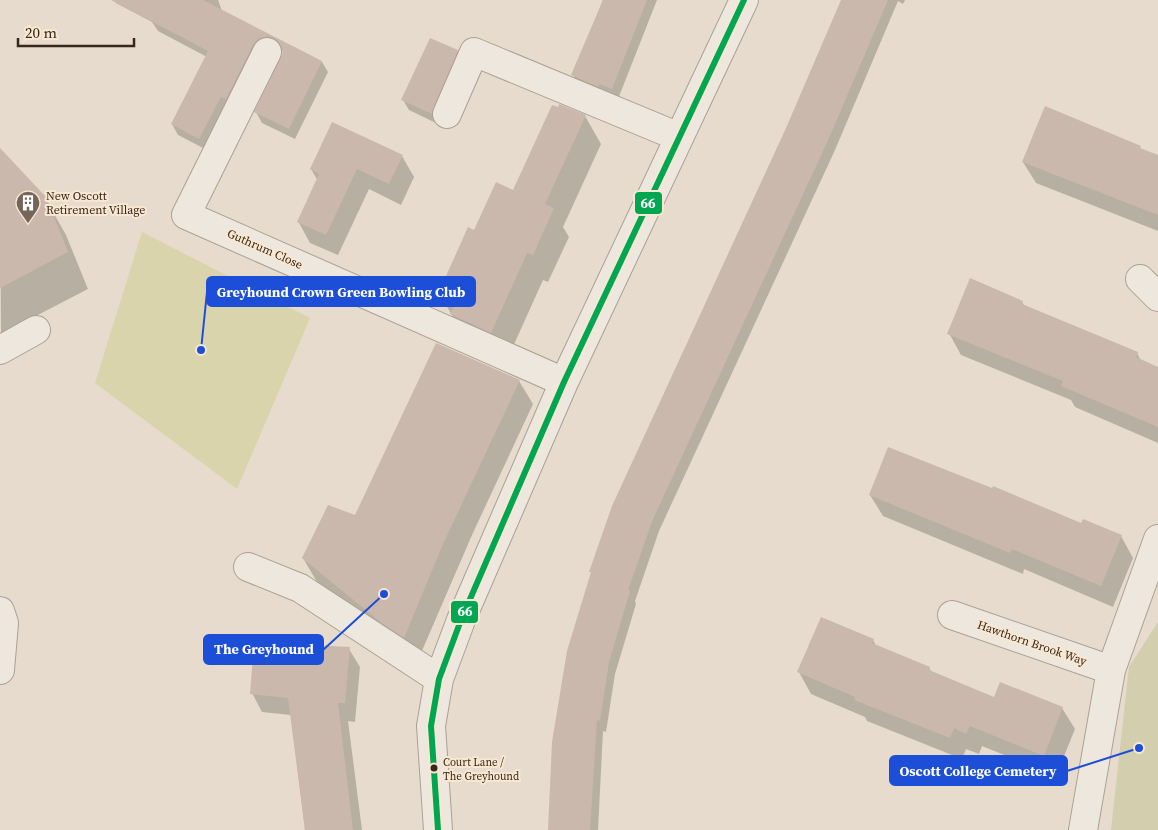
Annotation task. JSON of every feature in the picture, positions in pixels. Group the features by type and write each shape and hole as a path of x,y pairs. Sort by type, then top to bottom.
{"street":[{"path":"438,830 431,726 439,679 461,620 564,382 744,0"},
{"name":"Guthrum Close","path":"267,52 186,215 564,382"},
{"path":"447,114 474,52 679,137"},
{"path":"0,350 36,330"},
{"path":"1082,830 1111,670 1158,539"},
{"path":"248,567 300,588 439,679"},
{"path":"0,611 4,623 0,670"},
{"name":"Hawthorn Brook Way","path":"952,615 1111,670"}],"shaded area":[{"path":"142,232 310,318 237,489 95,383"},
{"path":"1158,622 1158,830 1111,830 1129,667"}],"building":[{"path":"111,0 203,0 322,61 289,129 254,112 283,52 280,44 274,38 267,36 259,39 253,45 226,99 221,97 199,139 171,124 208,51"},
{"path":"603,0 647,0 612,89 600,84 598,87 571,75"},
{"path":"841,0 888,0 829,138 653,519 628,590 630,591 609,662 600,721 597,720 590,830 548,830 552,742 567,651 591,572 589,572 612,506 786,128"},
{"path":"430,38 458,50 432,114 401,100"},
{"path":"559,104 586,115 545,204 554,208 533,255 527,253 491,333 450,314 456,302 438,294 468,227 474,230 496,182 513,190 552,105 558,107"},
{"path":"1045,106 1158,155 1158,215 1022,162"},
{"path":"332,122 403,155 389,184 357,169 326,235 297,222 319,174 310,169"},
{"name":"New Oscott Retirement Village","path":"0,148 46,197 68,252 0,288"},
{"path":"970,278 1023,301 1022,304 1138,352 1136,357 1158,367 1158,427 1061,386 1063,381 947,334"},
{"path":"436,343 520,380 443,544 404,638 383,624 302,558 328,505 355,515"},
{"path":"888,447 992,488 993,486 1081,523 1083,519 1122,535 1101,586 1012,549 1010,553 869,495"},
{"path":"821,617 874,639 872,643 930,667 929,670 994,697 1000,682 1063,707 1044,756 970,726 966,734 954,728 950,738 854,700 855,697 797,672"},
{"path":"254,642 350,647 345,703 338,703 353,830 305,830 288,698 250,694"}],"transit line":[{"name":"66","path":"438,830 431,726 439,679 461,620 564,382 744,0"}],"place":[{"name":"New Oscott Retirement Village","path":"28,224"},
{"name":"Greyhound Crown Green Bowling Club","path":"201,350"},
{"name":"The Greyhound","path":"384,594"},
{"name":"Oscott College Cemetery","path":"1139,748"},
{"name":"Court Lane / The Greyhound","path":"434,768"}]}
